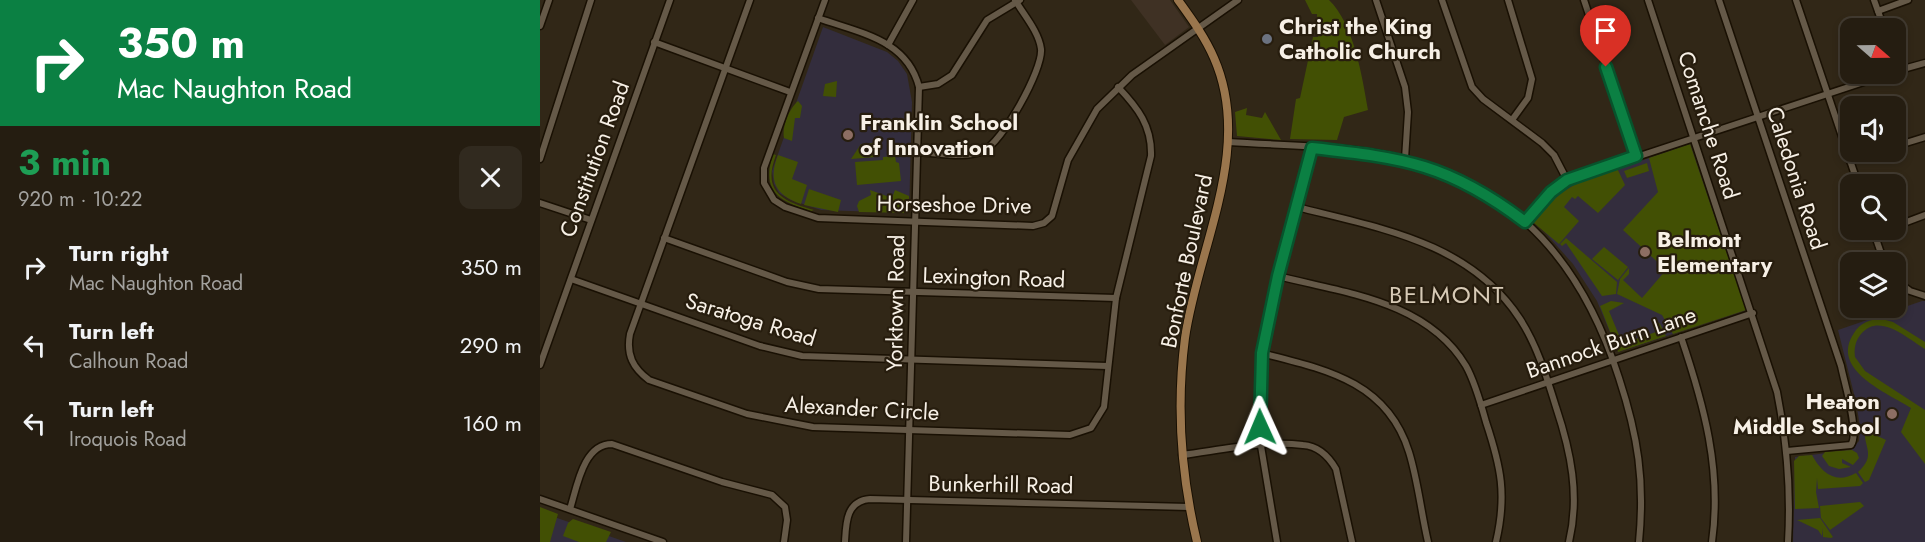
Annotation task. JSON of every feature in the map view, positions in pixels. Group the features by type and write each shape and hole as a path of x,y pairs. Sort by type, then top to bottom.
{"main road":[{"name":"Bonforte Boulevard","path":"1178,0 1199,29 1213,56 1223,84 1229,142 1225,168 1192,299 1181,379 1182,455 1189,507 1197,542"}],"street":[{"path":"540,26 549,0"},
{"path":"540,159 591,0"},
{"name":"Constitution Road","path":"540,365 670,0"},
{"name":"Alexander Circle","path":"750,0 630,334 628,350 637,370 649,380 773,421 813,427 1070,435 1085,431 1096,422 1104,407 1116,298 1151,156 1151,144 1144,117 1118,87"},
{"name":"Horseshoe Drive","path":"825,0 764,168 764,183 774,200 792,210 828,219 1033,226 1044,224 1056,208 1068,160 1086,126 1118,87 1238,0"},
{"path":"888,45 913,0"},
{"path":"1376,0 1406,87 1408,112 1405,159"},
{"path":"1442,0 1472,87 1550,151 1567,180"},
{"path":"1508,0 1532,79 1528,98 1512,120"},
{"path":"1584,0 1636,156"},
{"name":"Comanche Road","path":"1648,0 1753,313 1777,392 1787,451 1790,500 1788,542"},
{"name":"Caledonia Road","path":"1719,0 1840,366 1854,438 1847,446 1787,451"},
{"path":"1796,0 1840,130"},
{"path":"1874,0 1880,18"},
{"path":"1878,11 1908,0"},
{"path":"918,152 978,153 999,138 1037,70 1041,57 1038,38 1017,1 987,20 952,75 938,84 919,87"},
{"name":"Yorktown Road","path":"818,18 888,45 908,60 919,87 906,542"},
{"path":"654,42 790,92"},
{"path":"1906,67 1925,63"},
{"path":"1525,222 1551,192 1567,180 1855,84"},
{"path":"1906,143 1925,137"},
{"path":"1229,142 1312,148 1405,159 1464,182 1492,197 1525,222 1559,255 1592,306 1614,361 1635,428 1642,472 1639,542"},
{"path":"1277,542 1261,446 1262,353 1278,276 1312,148"},
{"path":"540,203 591,219"},
{"path":"1297,207 1419,239 1463,263 1502,296 1520,319 1548,382 1572,464 1575,497 1569,542"},
{"path":"1906,222 1925,215"},
{"name":"Lexington Road","path":"664,238 772,278 805,287 1116,298"},
{"path":"1278,276 1376,301 1420,320 1452,347 1466,367 1501,466 1503,496 1496,542"},
{"name":"Saratoga Road","path":"571,279 760,346 802,356 1107,366"},
{"path":"1906,288 1925,296"},
{"name":"Bannock Burn Lane","path":"1481,405 1753,313"},
{"path":"1681,337 1709,427 1715,490 1712,542"},
{"path":"1262,353 1327,370 1352,381 1376,399 1396,422 1409,451 1428,542"},
{"path":"570,509 589,456 600,446 612,444 722,482 772,495 785,507 787,520 784,542"},
{"path":"1182,455 1261,446 1304,445 1317,450 1331,460 1340,479 1352,542"},
{"path":"540,499 663,542"},
{"name":"Bunkerhill Road","path":"845,542 847,517 855,504 870,499 1189,507"}],"shaded area":[{"path":"1131,0 1170,0 1189,27 1165,45"},
{"name":"Franklin School of Innovation","path":"823,27 887,52 898,61 907,74 912,102 909,213 821,210 791,200 779,193 774,184 772,171"},
{"name":"Belmont Elementary","path":"1690,144 1746,310 1618,352 1597,301 1573,264 1534,220 1555,196 1573,184"},
{"name":"Heaton Middle School","path":"1925,301 1925,542 1793,542 1795,457 1851,450 1859,441 1860,427 1856,402 1838,330 1873,318 1906,318 1906,307"},
{"path":"540,512 626,542 540,542"}],"green space":[{"path":"1305,0 1329,0 1338,10 1351,36 1360,67 1368,110 1344,117 1337,140 1290,139 1296,99 1300,98 1313,37 1318,37 1317,14 1312,14"},
{"path":"837,81 836,97 823,96 825,84"},
{"path":"798,101 802,106 800,118 795,118 792,141 784,138 784,128 789,113"},
{"path":"1247,108 1246,115 1262,118 1265,112 1281,140 1237,136 1235,112"},
{"path":"876,143 876,157 851,159 861,144"},
{"path":"1690,144 1746,310 1673,334 1662,315 1617,294 1620,279 1629,268 1629,274 1623,280 1642,298 1666,270 1623,230 1658,192 1649,158"},
{"path":"773,154 776,155 772,168 773,186 778,193 793,203 814,210 790,203 775,193 769,178"},
{"path":"778,155 798,162 792,179 807,185 801,204 785,196 776,186 774,172"},
{"path":"895,156 896,162 899,163 901,181 857,185 855,162 883,160 883,157"},
{"path":"1647,163 1649,171 1627,178 1624,171"},
{"path":"1617,168 1625,185 1598,213 1578,196 1575,199 1572,197 1564,207 1579,221 1559,244 1534,223 1534,220 1553,200 1571,187"},
{"path":"809,189 841,200 838,212 804,205"},
{"path":"870,190 892,198 895,190 909,196 909,213 859,212 857,206 859,201 871,195"},
{"path":"1566,238 1617,282 1616,294 1602,296 1566,243 1562,246 1560,244"},
{"path":"1604,247 1628,267 1618,280 1592,259"},
{"path":"1611,301 1624,303 1609,311 1621,340 1625,338 1627,342 1656,332 1652,318 1660,324 1666,336 1618,352 1600,306"},
{"path":"1882,319 1893,322 1925,342 1925,349 1893,329 1876,326 1868,328 1861,334 1855,345 1855,357 1865,371 1925,410 1925,464 1901,432 1911,408 1864,379 1849,358 1848,346 1856,330 1866,322"},
{"path":"1865,430 1886,440 1869,480 1865,482 1858,472 1864,466 1868,456"},
{"path":"1852,450 1859,458 1853,465 1842,459 1842,463 1851,467 1839,469 1829,466 1822,456 1825,452"},
{"path":"1812,455 1820,467 1830,475 1842,478 1856,473 1863,483 1860,486 1818,489 1817,478 1816,492 1819,508 1795,509 1794,461 1799,456"},
{"path":"1860,502 1864,506 1830,530 1821,518 1820,506"},
{"path":"540,507 558,514 550,542 540,542"},
{"path":"1820,518 1833,537 1823,537 1823,528 1822,536 1818,530 1797,520"},
{"path":"573,519 611,532 606,542 579,542 563,536 568,523"}],"place":[{"name":"Christ the King Catholic Church","path":"1267,39"},
{"name":"Franklin School of Innovation","path":"848,135"},
{"name":"Belmont Elementary","path":"1645,252"},
{"name":"Heaton Middle School","path":"1892,414"}],"district":[{"name":"BELMONT","path":"1447,294"}],"route":[{"path":"1260,427 1259,389 1262,353 1278,276 1312,148 1377,154 1405,159 1441,171 1492,197 1525,222 1551,192 1567,180 1636,156 1606,67"}]}
